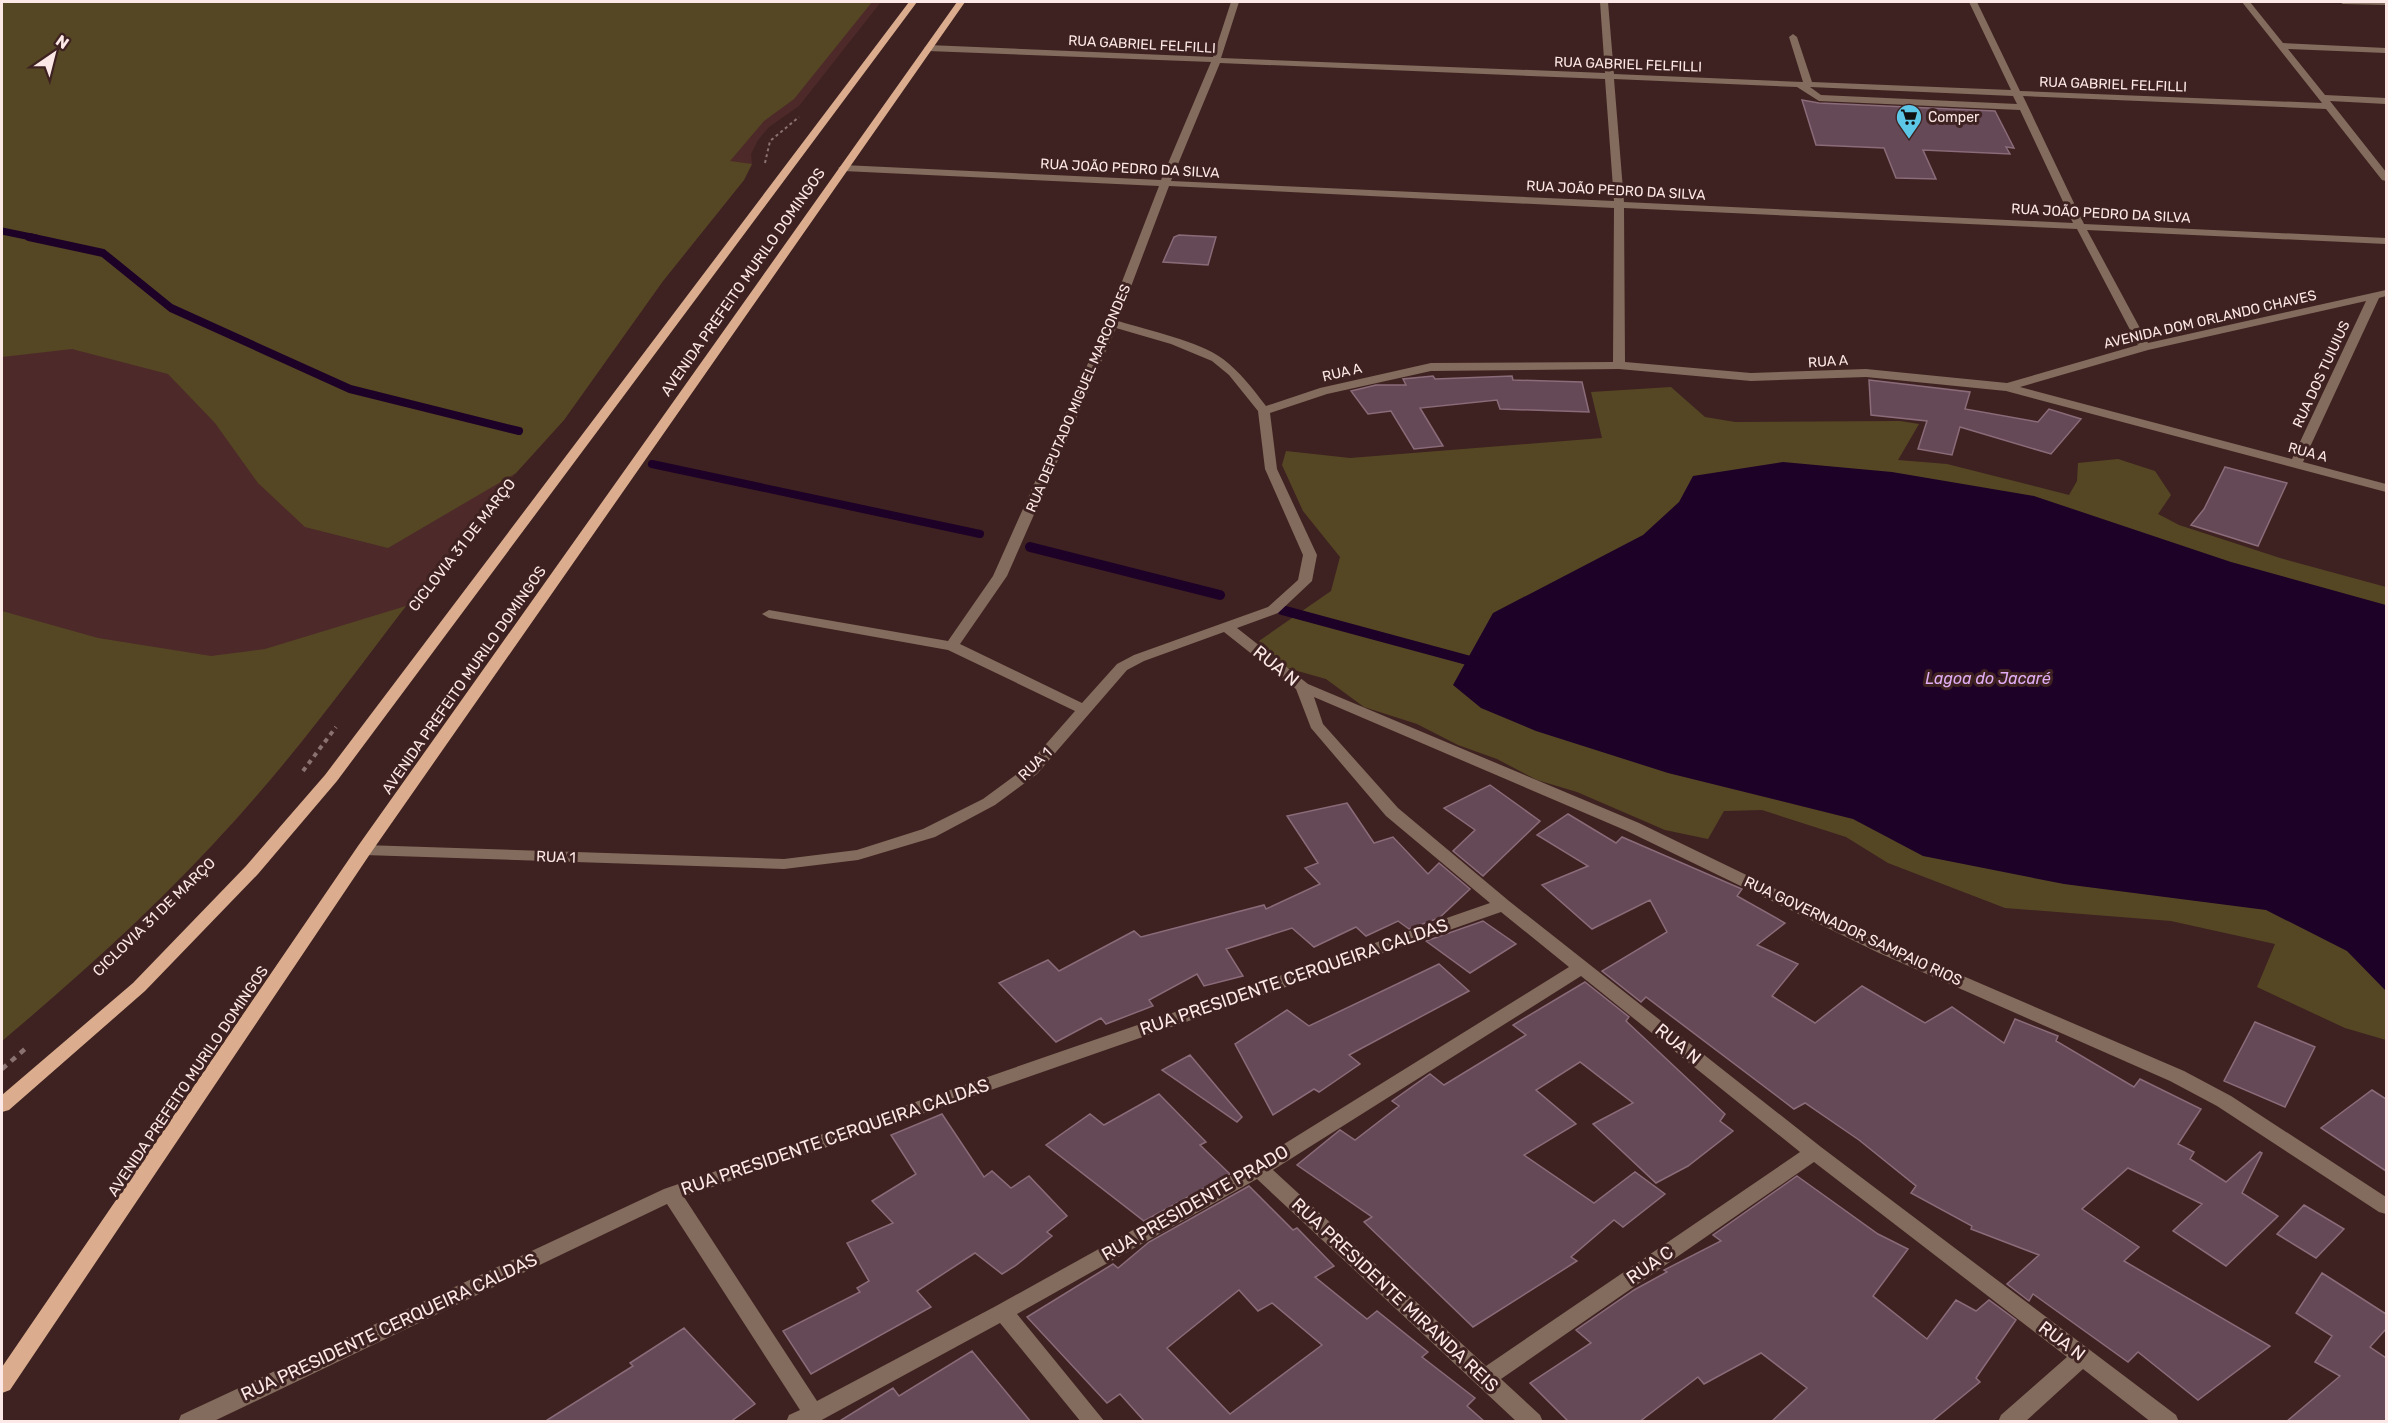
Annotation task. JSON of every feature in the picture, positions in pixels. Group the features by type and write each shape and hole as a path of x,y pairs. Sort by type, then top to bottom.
{"main road":[{"name":"AVENIDA PREFEITO MURILO DOMINGOS","path":"2,1105 139,987 252,870 331,778 913,2"},
{"name":"AVENIDA PREFEITO MURILO DOMINGOS","path":"2,1384 364,850 961,2"}],"street":[{"name":"RUA DEPUTADO MIGUEL MARCONDES","path":"952,646 1000,576 1112,323 1165,183 1215,61 1235,2"},
{"path":"1604,2 1619,204 1619,365"},
{"path":"1973,2 2019,93 2080,226 2145,347"},
{"path":"2246,2 2386,178"},
{"path":"2343,2 2386,3"},
{"path":"1793,37 1809,85"},
{"path":"2282,46 2386,50"},
{"name":"RUA GABRIEL FELFILLI","path":"928,48 2019,93 2324,102 2386,100"},
{"path":"1798,84 1819,98 2025,106"},
{"path":"2372,159 2386,160"},
{"name":"RUA JOÃO PEDRO DA SILVA","path":"843,168 2386,241"},
{"name":"AVENIDA DOM ORLANDO CHAVES","path":"2007,387 2145,347 2386,293"},
{"name":"RUA DOS TUIUIUS","path":"2296,464 2374,296"},
{"path":"1112,323 1175,342 1216,359 1233,373 1264,411"},
{"name":"RUA A","path":"1264,411 1324,391 1431,367 1619,365 1751,378 1876,374 2007,387 2386,488"},
{"name":"RUA 1","path":"364,850 784,864 858,855 929,833 989,802 1030,771 1122,667 1139,658 1273,610 1305,581 1310,555 1271,469 1264,411"},
{"path":"769,614 952,646 1085,710"},
{"name":"RUA N","path":"1228,628 1303,687 1316,724 1392,812 1503,905 1814,1152 2168,1422"},
{"name":"RUA GOVERNADOR SAMPAIO RIOS","path":"1303,687 1634,827 1885,949 2176,1076 2224,1101 2386,1206"},
{"name":"RUA PRESIDENTE CERQUEIRA CALDAS","path":"189,1422 670,1194 1503,905"},
{"name":"RUA PRESIDENTE PRADO","path":"805,1417 1003,1311 1259,1168 1582,967"},
{"name":"RUA C","path":"1486,1378 1814,1152"},
{"name":"RUA PRESIDENTE MIRANDA REIS","path":"1259,1168 1532,1422"},
{"path":"670,1194 805,1417"},
{"path":"1003,1311 1094,1422"},
{"path":"2009,1422 2083,1356"}],"path":[{"path":"765,171 766,146 780,130 801,115"},
{"path":"300,775 342,720"},
{"path":"2,1068 29,1046"}],"shaded area":[{"path":"2,2 881,2 799,106 769,127 758,140 751,154 752,164 744,180 663,281 564,420 516,473 406,606 301,743 236,820 130,928 2,1041"},
{"path":"2,2 872,2 794,99 764,121 730,161 752,164 744,180 663,281 564,420 516,473 388,548 305,527 258,483 215,423 168,374 72,349 2,357"},
{"name":"Lagoa do Jacaré","path":"1671,387 1705,417 1735,422 1900,421 1919,424 1898,460 1947,464 2069,495 2077,481 2078,463 2118,459 2155,471 2171,495 2158,514 2179,525 2280,558 2386,587 2386,1040 2345,1028 2257,987 2275,944 2171,921 2005,908 1888,863 1846,837 1762,810 1724,811 1708,839 1665,830 1577,792 1537,780 1497,759 1458,745 1417,724 1364,707 1326,679 1280,666 1259,641 1331,591 1340,557 1303,511 1282,465 1286,451 1350,458 1602,438 1591,392"},
{"path":"406,606 302,741 259,794 209,849 123,934 2,1041 2,611 98,638 211,656 265,649"}],"water":[{"name":"Lagoa do Jacaré","path":"1783,462 1892,472 2034,496 2231,562 2386,605 2386,991 2347,951 2266,910 2064,884 1923,856 1853,819 1668,773 1536,731 1481,708 1453,685 1493,613 1643,535 1679,502 1693,476"}],"building":[{"name":"Comper","path":"1802,100 1819,103 1995,111 2014,148 2006,147 2010,154 1923,150 1936,179 1896,178 1884,148 1816,145"},
{"path":"1179,235 1216,237 1208,265 1163,262 1174,237"},
{"path":"1433,376 1435,379 1512,376 1513,380 1582,382 1589,412 1500,409 1497,400 1420,408 1443,446 1414,449 1391,411 1368,414 1351,391 1376,385 1406,385 1403,379"},
{"path":"1869,380 1970,392 1965,409 2038,422 2049,409 2081,419 2051,454 1960,427 1952,455 1918,449 1927,421 1871,415"},
{"path":"2225,467 2287,483 2258,546 2191,525 2204,509"},
{"path":"1490,785 1540,821 1483,876 1453,851 1475,830 1444,808"},
{"path":"1347,803 1374,843 1393,837 1428,874 1439,863 1470,889 1439,918 1409,929 1398,921 1366,936 1356,927 1314,947 1292,928 1226,949 1243,976 1204,986 1197,974 1149,1000 1153,1006 1106,1024 1101,1018 1056,1042 999,983 1048,960 1059,971 1134,931 1141,937 1264,905 1266,909 1320,884 1305,868 1318,863 1287,816"},
{"path":"1568,814 1616,843 1622,837 1742,889 1737,896 1785,923 1757,945 1798,964 1772,996 1815,1023 1862,986 1925,1023 1952,1007 2004,1043 2015,1019 2058,1036 2056,1041 2134,1087 2140,1079 2201,1109 2178,1144 2194,1152 2190,1159 2226,1182 2260,1152 2262,1153 2242,1193 2278,1216 2226,1266 2173,1231 2202,1204 2128,1168 2082,1209 2139,1247 2124,1261 2270,1346 2198,1400 2138,1352 2128,1362 2033,1294 2029,1301 2007,1284 2039,1255 1971,1229 1972,1226 1911,1193 1916,1186 1859,1140 1805,1103 1794,1109 1646,997 1641,1002 1602,971 1667,932 1650,900 1592,929 1542,885 1588,866 1537,835"},
{"path":"1483,921 1516,944 1470,973 1426,941"},
{"path":"1439,964 1469,991 1349,1055 1360,1064 1319,1092 1314,1089 1273,1115 1235,1044 1287,1010 1309,1026"},
{"path":"1585,982 1629,1017 1626,1021 1725,1114 1720,1121 1733,1131 1688,1166 1656,1183 1593,1124 1633,1103 1580,1062 1536,1090 1576,1124 1524,1155 1594,1203 1635,1172 1665,1194 1623,1227 1614,1220 1571,1257 1577,1261 1473,1327 1364,1222 1372,1217 1297,1165 1340,1130 1355,1140 1399,1106 1392,1101 1430,1074 1444,1085 1526,1035 1513,1025"},
{"path":"2255,1022 2315,1047 2285,1107 2224,1081"},
{"path":"1190,1055 1242,1117 1237,1122 1162,1070"},
{"path":"2372,1090 2386,1099 2386,1171 2321,1128"},
{"path":"1159,1094 1206,1142 1200,1145 1230,1174 1144,1221 1046,1145 1090,1114 1104,1125"},
{"path":"942,1114 984,1177 992,1171 1011,1188 1029,1176 1067,1216 1047,1232 1052,1236 1002,1274 975,1253 917,1291 931,1307 811,1374 783,1331 860,1292 857,1288 869,1281 847,1243 893,1223 872,1201 916,1174 891,1135"},
{"path":"1797,1176 1878,1234 1908,1249 1873,1296 1927,1339 1956,1300 1976,1311 1989,1300 2016,1320 1976,1378 1980,1382 1931,1422 1771,1422 1807,1388 1761,1353 1704,1384 1698,1377 1639,1422 1569,1422 1530,1383 1591,1343 1576,1330 1634,1290 1667,1272 1664,1270 1721,1241 1713,1235"},
{"path":"1249,1186 1293,1230 1297,1228 1334,1266 1315,1277 1367,1319 1377,1311 1428,1352 1422,1357 1475,1398 1467,1406 1485,1422 1145,1422 1120,1394 1107,1403 1027,1317 1113,1264 1118,1268 1149,1242","holes":["1239,1290 1258,1311 1272,1303 1322,1345 1230,1414 1167,1348"]},
{"path":"2304,1205 2344,1229 2316,1258 2277,1234"},
{"path":"2322,1273 2386,1314 2386,1329 2370,1347 2386,1358 2386,1422 2286,1422 2340,1376 2315,1362 2332,1336 2296,1313"},
{"path":"684,1328 755,1404 730,1422 544,1422 633,1366 630,1363"},
{"path":"972,1351 1031,1422 838,1422 893,1388 899,1396"}],"waterway":[{"path":"2,231 36,238"},
{"path":"29,237 103,253 171,308 350,389 519,431"},
{"path":"652,464 980,534"},
{"path":"1030,547 1220,595"},
{"path":"1282,610 1478,663"}],"place":[{"name":"Comper","path":"1909,140"}]}
